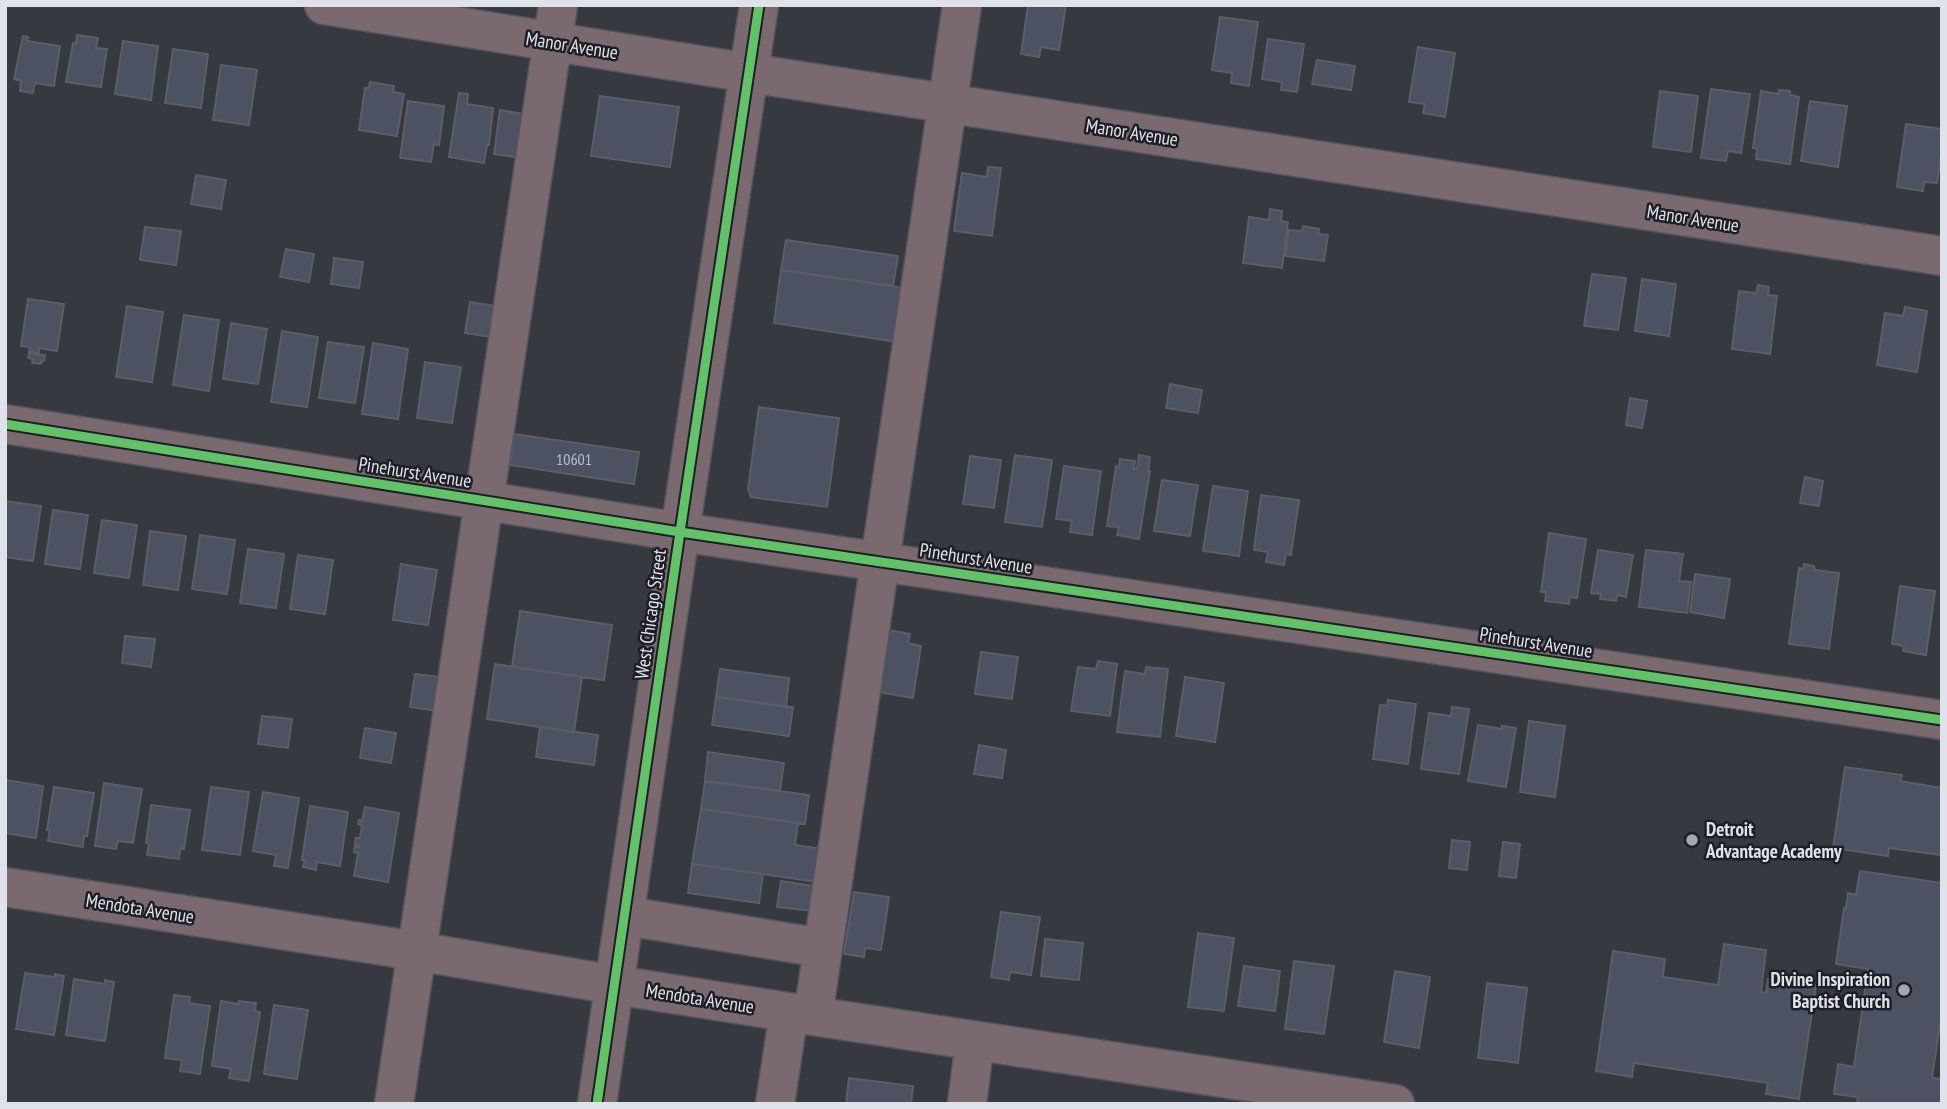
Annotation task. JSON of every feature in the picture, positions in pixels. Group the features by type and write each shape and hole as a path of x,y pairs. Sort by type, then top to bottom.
{"street":[{"name":"Manor Avenue","path":"324,5 555,23 749,73 1942,256"},
{"name":"West Chicago Street","path":"597,1104 760,5"},
{"path":"775,1104 822,948 962,5"},
{"path":"394,1104 555,23"},
{"name":"Pinehurst Avenue","path":"5,424 680,532 1942,720"},
{"name":"Mendota Avenue","path":"5,887 1337,1100 1395,1104"},
{"path":"626,916 822,948"},
{"path":"967,1104 975,1041"}],"building":[{"path":"1028,5 1066,5 1059,50 1041,47 1039,57 1021,54"},
{"path":"1220,17 1258,22 1249,86 1231,83 1232,73 1212,70"},
{"path":"77,35 98,38 96,48 107,49 101,87 66,82"},
{"path":"23,36 28,37 27,41 60,46 54,86 35,83 33,93 20,91 21,81 14,79"},
{"path":"1268,39 1304,44 1297,92 1281,90 1282,82 1262,79"},
{"path":"123,41 158,46 151,100 115,94"},
{"path":"1418,47 1455,53 1445,117 1423,113 1425,104 1409,102"},
{"path":"173,49 208,54 201,108 165,103"},
{"path":"1317,60 1355,66 1351,90 1312,84"},
{"path":"221,65 257,70 249,125 213,120"},
{"path":"370,82 394,86 393,92 404,94 397,136 359,130 365,88 369,88"},
{"path":"1711,89 1750,94 1741,153 1728,151 1726,161 1701,158"},
{"path":"1779,90 1790,91 1790,95 1799,97 1790,164 1756,159 1757,149 1753,148 1761,91 1778,94"},
{"path":"1660,91 1698,96 1691,152 1653,147"},
{"path":"459,93 468,94 467,104 493,108 484,163 449,157"},
{"path":"600,96 679,107 670,167 591,156"},
{"path":"408,101 444,106 439,145 434,144 431,162 400,158"},
{"path":"1810,101 1847,106 1838,167 1801,161"},
{"path":"500,110 535,116 528,159 494,154"},
{"path":"1906,124 1942,129 1937,183 1924,182 1923,191 1897,187"},
{"path":"988,167 1001,168 992,236 954,231 962,173 987,177"},
{"path":"196,175 226,180 221,209 191,204"},
{"path":"1270,209 1282,211 1281,221 1288,222 1282,268 1243,263 1249,217 1269,220"},
{"path":"1303,226 1319,229 1318,234 1328,235 1324,261 1285,256 1289,230 1302,231"},
{"path":"145,227 181,231 176,265 140,260"},
{"path":"786,240 898,256 893,286 781,270"},
{"path":"286,249 314,254 309,282 280,277"},
{"path":"334,258 363,262 359,288 331,284"},
{"path":"781,270 912,289 904,343 774,323"},
{"path":"1592,274 1626,278 1618,330 1584,326"},
{"path":"1642,279 1676,284 1669,336 1635,331"},
{"path":"1758,285 1769,287 1768,295 1777,296 1770,354 1732,349 1739,291 1756,293"},
{"path":"28,299 64,304 57,351 39,348 39,353 29,351 30,347 21,346"},
{"path":"470,302 502,307 498,338 465,333"},
{"path":"127,306 163,312 152,382 116,377"},
{"path":"1905,307 1927,311 1917,372 1877,365 1885,313 1903,316"},
{"path":"184,315 219,320 209,391 173,385"},
{"path":"231,323 267,329 258,384 223,379"},
{"path":"282,331 318,337 307,407 271,402"},
{"path":"328,342 364,347 355,403 319,398"},
{"path":"373,343 408,349 398,419 362,414"},
{"path":"29,353 45,355 44,361 41,361 41,364 32,363 33,359 28,358"},
{"path":"425,362 461,367 452,423 417,418"},
{"path":"1170,384 1202,390 1198,413 1166,408"},
{"path":"1630,398 1647,401 1642,428 1626,425"},
{"path":"759,407 839,418 827,507 751,497 748,489"},
{"path":"514,434 639,452 634,484 510,465"},
{"path":"1015,455 1052,460 1042,527 1005,522"},
{"path":"1139,455 1150,457 1150,471 1139,539 1117,535 1119,527 1107,526 1116,466 1119,467 1120,459 1135,461 1134,469 1137,469"},
{"path":"970,456 1001,460 994,508 963,504"},
{"path":"1064,466 1101,471 1092,535 1070,532 1072,521 1056,519"},
{"path":"1805,477 1823,481 1819,506 1800,503"},
{"path":"1162,480 1198,485 1190,536 1154,531"},
{"path":"1213,486 1248,491 1239,556 1203,551"},
{"path":"1261,495 1299,500 1291,555 1286,554 1284,565 1266,562 1268,552 1254,550"},
{"path":"6,501 41,506 33,561 5,557"},
{"path":"53,510 88,515 80,569 45,564"},
{"path":"102,520 137,525 129,578 94,573"},
{"path":"150,531 186,536 178,590 143,585"},
{"path":"1549,533 1586,539 1577,598 1570,597 1569,604 1545,601 1546,592 1541,592"},
{"path":"200,535 235,540 227,594 192,589"},
{"path":"248,549 284,554 276,608 240,603"},
{"path":"1598,550 1633,555 1626,597 1617,595 1616,601 1600,599 1601,594 1591,593"},
{"path":"1646,550 1683,554 1679,581 1691,582 1687,613 1639,607"},
{"path":"298,555 333,560 325,614 290,609"},
{"path":"401,564 437,570 428,625 393,620"},
{"path":"1804,564 1814,566 1815,570 1839,573 1829,649 1789,644 1799,568 1803,569"},
{"path":"1695,574 1730,579 1724,618 1690,612"},
{"path":"1900,586 1935,591 1926,655 1903,651 1904,646 1892,644"},
{"path":"520,611 612,625 604,680 512,667"},
{"path":"889,630 910,634 908,643 921,646 913,698 878,692"},
{"path":"125,636 155,639 151,667 122,663"},
{"path":"981,652 1018,657 1012,699 975,694"},
{"path":"1098,661 1117,664 1110,716 1071,711 1078,667 1096,669"},
{"path":"495,664 582,677 574,732 487,719"},
{"path":"1146,667 1168,669 1160,737 1117,732 1125,671 1145,674"},
{"path":"720,669 789,678 786,707 716,697"},
{"path":"415,674 448,678 444,712 410,707"},
{"path":"1185,677 1224,683 1215,742 1176,736"},
{"path":"716,697 793,707 789,736 712,725"},
{"path":"1388,700 1416,704 1408,764 1373,759 1380,705 1387,706"},
{"path":"1452,707 1469,709 1459,774 1421,769 1429,713 1451,716"},
{"path":"262,716 292,719 288,748 258,744"},
{"path":"1529,721 1565,726 1555,797 1520,792"},
{"path":"1478,725 1516,728 1506,787 1468,781"},
{"path":"540,727 598,735 594,765 536,757"},
{"path":"365,728 396,733 391,763 360,758"},
{"path":"979,745 1006,750 1002,778 974,774"},
{"path":"708,752 784,763 780,791 705,781"},
{"path":"1845,767 1902,775 1900,781 1942,788 1942,855 1889,848 1888,856 1833,848"},
{"path":"5,780 43,786 36,838 5,833"},
{"path":"705,781 809,795 805,824 701,809"},
{"path":"104,783 142,789 133,843 118,841 116,849 95,846"},
{"path":"54,787 94,793 83,847 48,841 50,830 47,830"},
{"path":"211,787 249,792 240,855 202,850"},
{"path":"263,792 299,798 288,868 274,866 276,855 253,851"},
{"path":"151,805 190,810 184,849 180,848 179,859 147,855"},
{"path":"310,806 348,812 340,866 317,862 316,870 303,867"},
{"path":"365,807 399,813 388,882 354,876 358,853 354,852 355,846 359,847 355,844 356,838 360,838 362,825 358,824 359,820 362,821"},
{"path":"701,809 798,823 795,845 830,850 825,883 692,864"},
{"path":"1452,840 1470,842 1467,870 1449,868"},
{"path":"1503,842 1520,844 1516,878 1499,876"},
{"path":"692,864 763,874 759,903 688,893"},
{"name":"Divine Inspiration Baptist Church","path":"1860,871 1942,883 1942,1011 1932,1078 1942,1079 1942,1104 1857,1104 1858,1097 1834,1094 1838,1064 1854,1067 1868,969 1836,964 1844,908 1848,893 1856,895"},
{"path":"781,881 814,886 811,911 777,907"},
{"path":"854,892 889,897 881,950 865,948 864,957 844,954"},
{"path":"1001,912 1040,917 1031,975 1010,972 1009,980 991,977"},
{"path":"1198,933 1234,938 1224,1011 1188,1007"},
{"path":"1045,939 1083,943 1079,980 1041,976"},
{"path":"1724,944 1766,950 1761,992 1766,993 1768,979 1816,985 1799,1099 1766,1094 1768,1083 1634,1063 1632,1077 1596,1071 1613,951 1665,959 1663,977 1718,985"},
{"path":"1294,961 1334,966 1324,1034 1285,1029"},
{"path":"1244,966 1280,971 1275,1011 1238,1006"},
{"path":"1395,971 1430,977 1419,1048 1384,1042"},
{"path":"25,973 64,976 54,1035 16,1029"},
{"path":"74,979 105,984 105,980 114,982 105,1041 66,1035"},
{"path":"1487,983 1527,988 1518,1063 1478,1058"},
{"path":"174,995 190,997 189,1003 210,1006 200,1074 180,1071 182,1060 165,1058"},
{"path":"221,1001 256,1003 255,1011 260,1012 249,1081 229,1078 231,1069 212,1066"},
{"path":"274,1005 308,1010 297,1079 264,1074"},
{"path":"849,1078 913,1086 911,1104 846,1104"}],"cycle path":[{"path":"597,1104 759,5"},
{"path":"5,424 680,532 1942,720"}],"place":[{"name":"Detroit Advantage Academy","path":"1692,840"},
{"name":"Divine Inspiration Baptist Church","path":"1904,990"}]}
